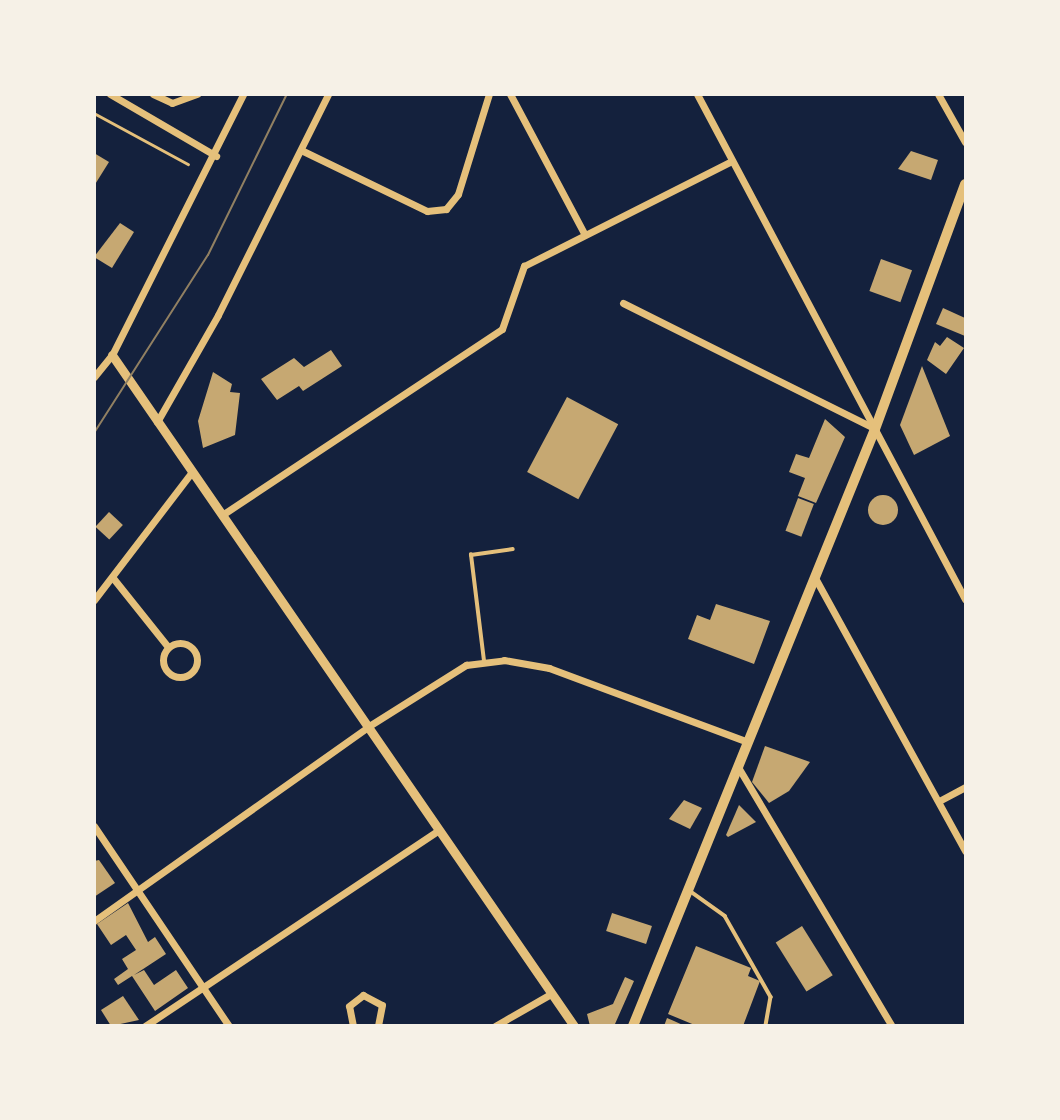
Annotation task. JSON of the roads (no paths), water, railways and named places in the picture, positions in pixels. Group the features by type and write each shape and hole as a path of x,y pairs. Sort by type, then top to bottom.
{"main road":[{"path":"633,1026 875,429 965,184"}],"street":[{"path":"110,94 216,156"},
{"path":"153,94 172,103 197,94"},
{"path":"94,377 112,355 216,156 243,94"},
{"path":"157,422 303,151 328,94"},
{"path":"303,151 427,211 446,209 458,194 489,94"},
{"path":"510,94 584,233"},
{"path":"697,94 965,599"},
{"path":"938,94 965,142"},
{"path":"222,515 502,330 524,266 584,233 732,162"},
{"path":"623,303 875,429"},
{"path":"112,355 191,473 369,726 549,995 574,1026"},
{"path":"94,600 191,473"},
{"path":"814,576 965,851"},
{"path":"113,578 168,648 167,671 190,673 196,662 191,647 168,648"},
{"path":"94,921 369,726 447,674 484,661 586,678 748,742"},
{"path":"738,767 892,1026"},
{"path":"939,801 965,787"},
{"path":"94,826 229,1026"},
{"path":"145,1026 437,831"},
{"path":"353,1026 349,1006 363,995 382,1005 378,1026"},
{"path":"495,1026 549,995"}],"lane":[{"path":"484,661 471,555 513,549"},
{"path":"688,890 725,916 771,997 766,1024"}],"tram line":[{"path":"94,433 208,255 287,94"}]}
